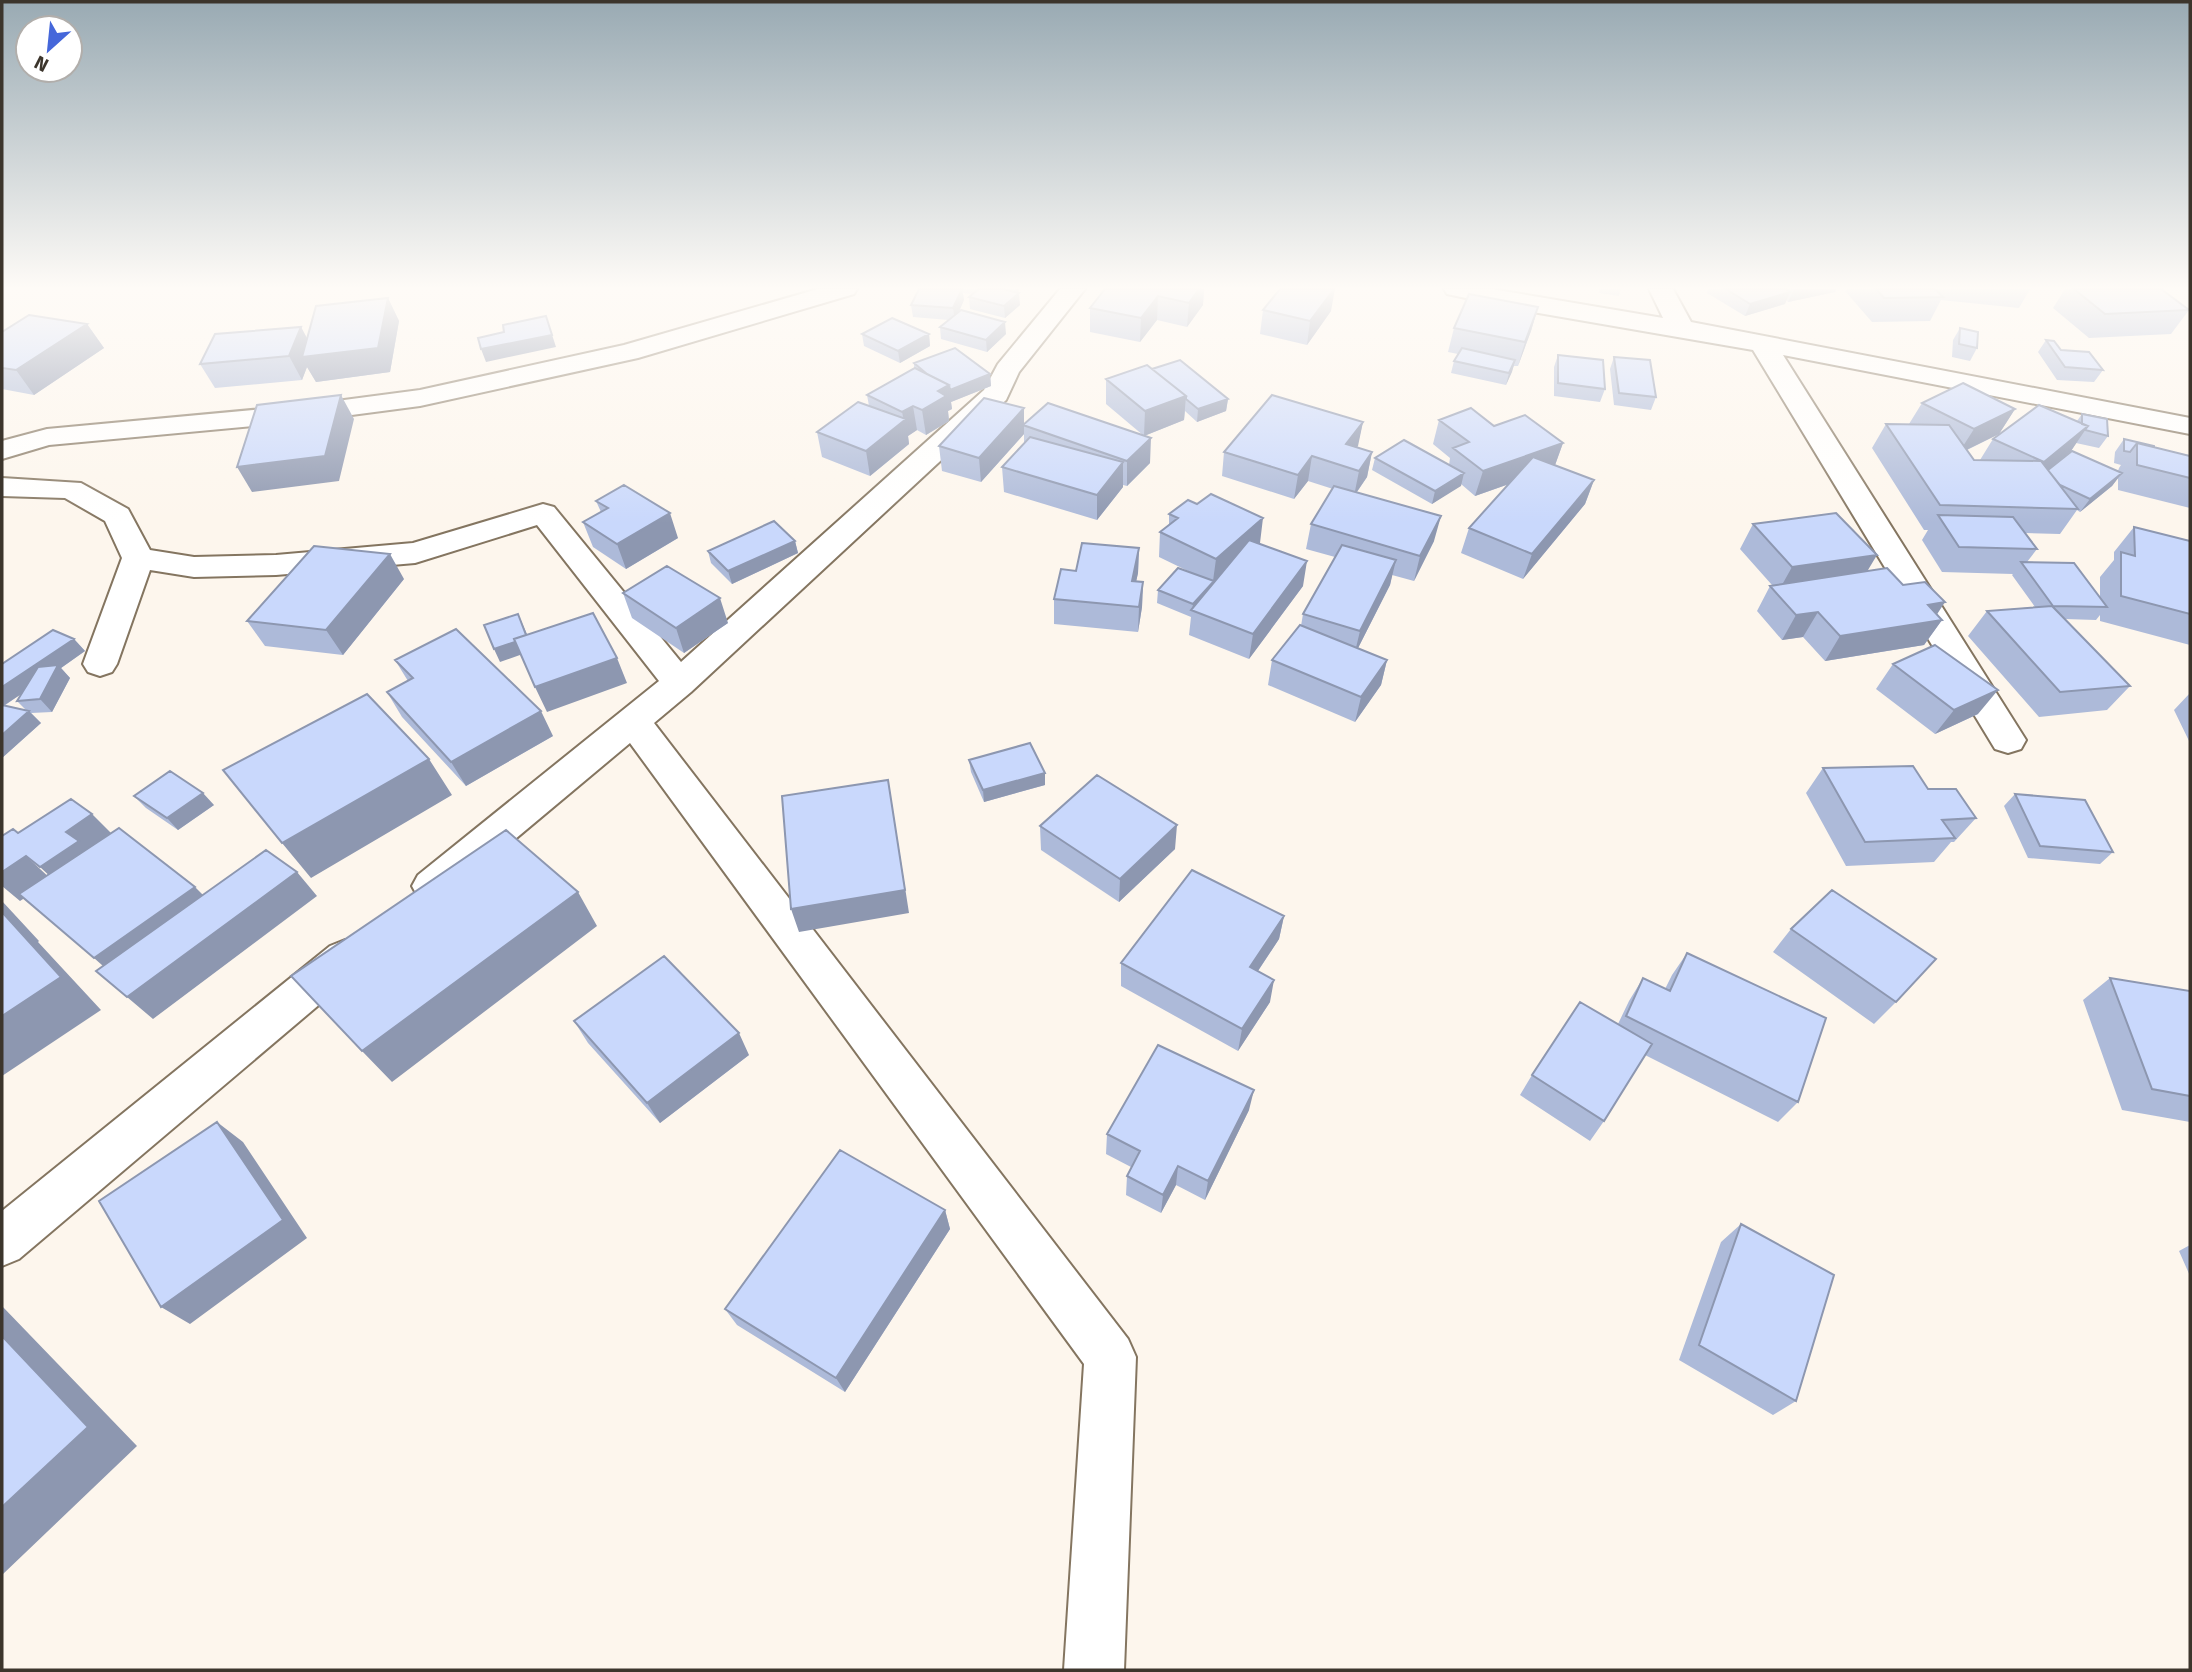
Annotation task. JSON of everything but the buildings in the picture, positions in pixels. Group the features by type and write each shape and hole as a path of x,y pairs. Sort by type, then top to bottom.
{"street":[{"path":"2,450 47,437 306,413 420,398 561,367"},
{"path":"408,906 679,683 996,394 1009,367"},
{"path":"1776,367 2008,740"},
{"path":"1882,367 2190,426"},
{"path":"2,487 71,489 117,516 138,558 100,664"},
{"path":"138,558 194,567 276,565 415,553 543,513 679,683"},
{"path":"632,720 1110,1357 1094,1670"},
{"path":"2,1242 376,932"}]}
